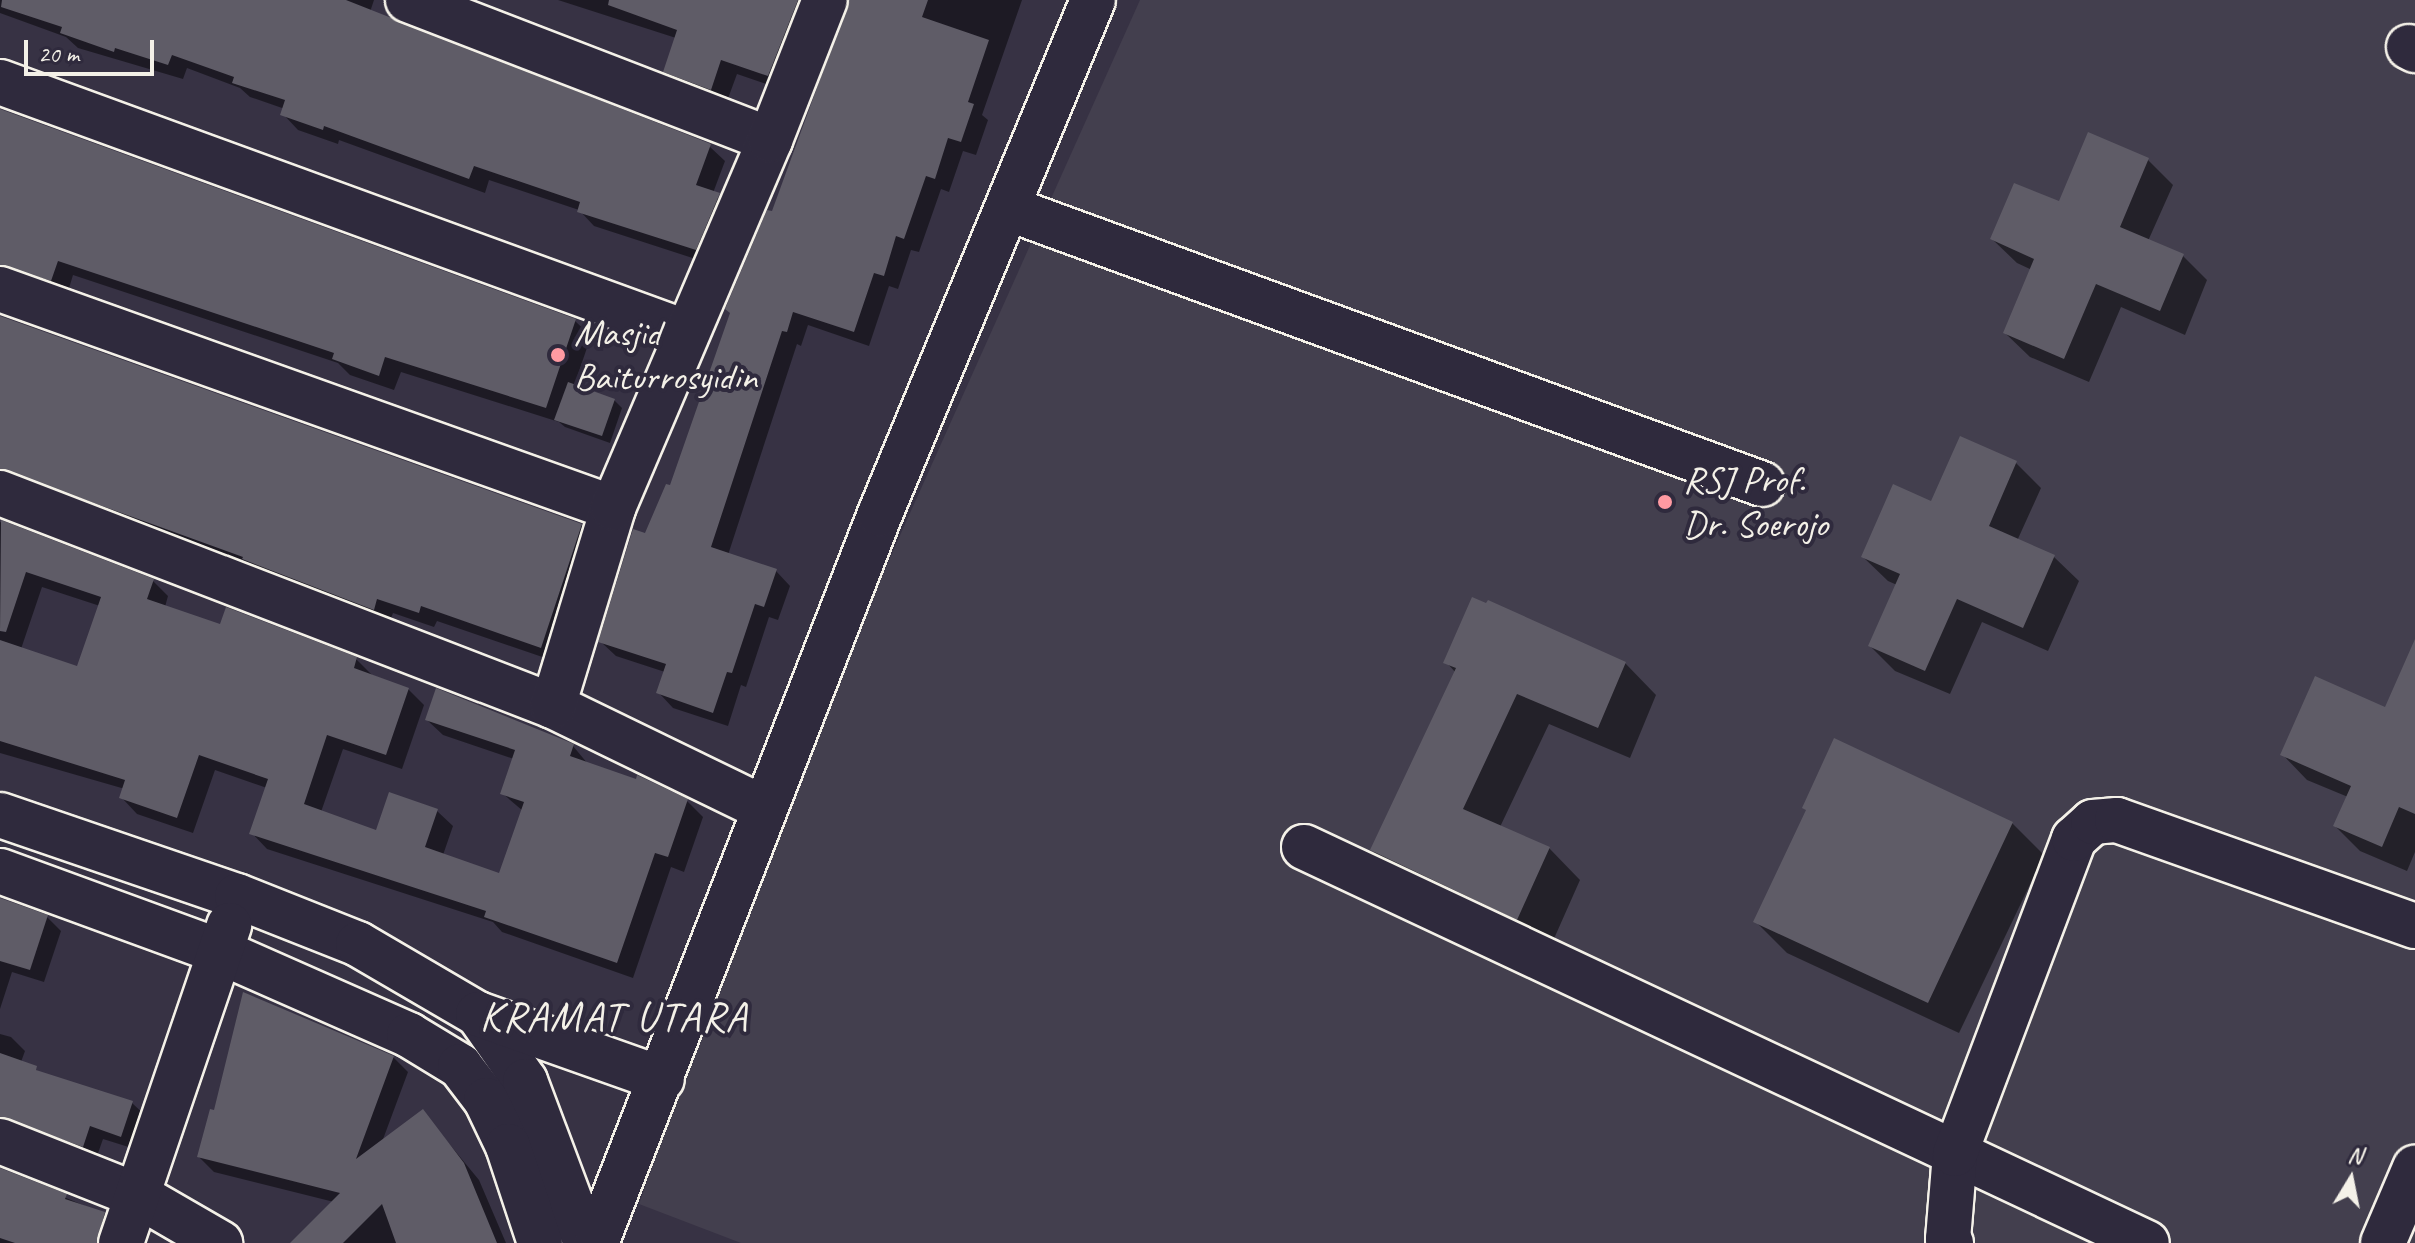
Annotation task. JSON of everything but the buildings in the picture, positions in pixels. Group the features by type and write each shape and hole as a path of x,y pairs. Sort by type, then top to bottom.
{"street":[{"path":"408,0 770,140"},
{"path":"553,706 613,508 685,332 770,140 825,0"},
{"path":"596,1243 662,1079 763,808 1093,0"},
{"path":"0,82 685,332"},
{"path":"1007,208 1762,484"},
{"path":"0,289 613,508"},
{"path":"0,493 553,706 763,808"},
{"path":"0,815 237,896 358,944 478,1014 662,1079"},
{"path":"1951,1243 1948,1239 1955,1154 2074,839 2093,822 2117,820 2415,926"},
{"path":"1304,847 2147,1243"},
{"path":"0,871 221,952 409,1035 460,1066 486,1100 508,1146 540,1243"},
{"path":"121,1243 221,952 237,896"},
{"path":"478,1014 525,1081 586,1243"},
{"path":"0,1141 139,1196 220,1243"},
{"path":"2383,1243 2415,1168"}],"shaded area":[{"name":"RSJ Prof. Dr. Soerojo","path":"1140,0 2415,0 2415,1243 741,1243 639,1204 785,792"}],"place":[{"name":"Masjid Baiturrosyidin","path":"558,355"},
{"name":"RSJ Prof. Dr. Soerojo","path":"1665,502"}],"district":[{"name":"KRAMAT UTARA","path":"614,1017"}]}
